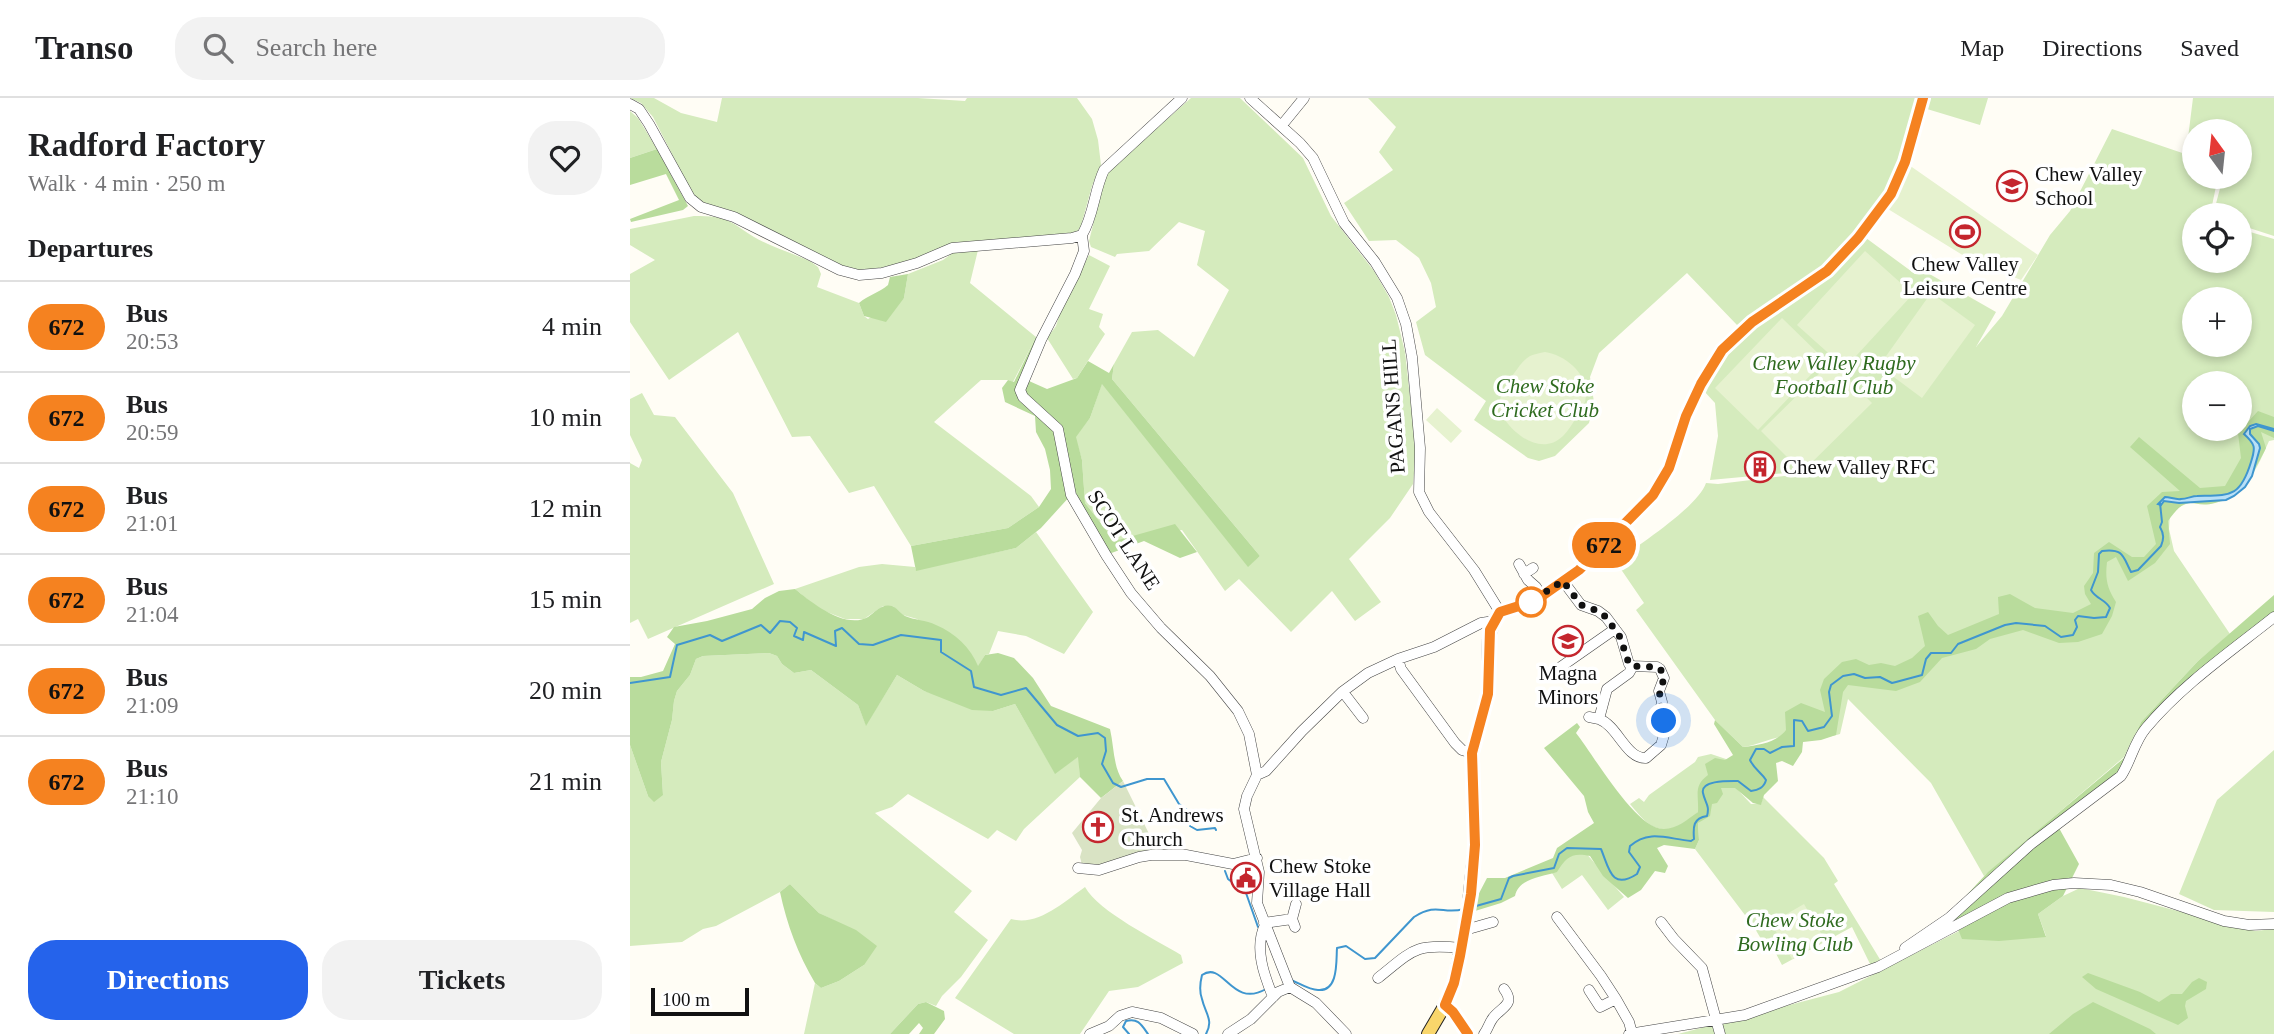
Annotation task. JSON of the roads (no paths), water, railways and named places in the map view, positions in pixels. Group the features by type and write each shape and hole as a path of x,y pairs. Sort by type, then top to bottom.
{"main road":[{"path":"1428,1034 1454,983 1465,930 1475,845 1472,753 1488,694 1489,637 1497,617 1542,596 1593,558 1660,485 1669,468 1686,416 1701,384 1722,350 1752,322 1827,271 1879,212 1896,185 1923,98"}],"street":[{"path":"630,104 639,109 690,198 701,207 734,217 840,270 859,275 882,273 918,263 952,248 1082,235 1104,170 1182,98"},
{"name":"PAGANS HILL","path":"1250,98 1300,142 1313,158 1344,223 1375,262 1396,298 1406,324 1412,357 1420,448 1418,484 1422,502 1474,570 1497,617"},
{"path":"1282,125 1304,98"},
{"name":"SCOT LANE","path":"1082,235 1084,251 1075,274 1020,384 1020,390 1023,397 1058,429 1071,495 1131,593 1161,628 1210,676 1238,710 1249,734 1257,775"},
{"path":"1525,569 1542,596"},
{"path":"1563,581 1581,605 1598,611 1615,629 1629,664 1657,667 1663,673 1659,691 1664,726 1661,745 1641,759 1622,742 1607,722 1594,718 1607,689 1629,673 1633,666"},
{"path":"1346,1034 1316,1003 1288,983 1258,903 1257,858 1244,809 1247,796 1257,775 1266,771 1302,731 1343,692 1368,673 1434,647 1497,617"},
{"path":"1900,956 1908,946 1948,918 2031,844 2121,776 2144,730 2177,695 2274,617"},
{"path":"1552,673 1615,629"},
{"path":"1398,659 1401,668 1455,743 1462,750 1472,753"},
{"path":"1343,692 1363,718"},
{"path":"1078,868 1100,870 1139,856 1151,855 1186,855 1233,864 1257,858"},
{"path":"1557,917 1616,999 1629,1022 1631,1034 1749,1014 1865,973 2008,898 2053,885 2111,885 2140,892 2224,921 2249,925 2274,924"},
{"path":"1264,924 1294,923 1296,904"},
{"path":"1465,930 1493,922"},
{"path":"1661,922 1693,952 1705,974 1720,1034"},
{"path":"1228,1034 1251,1019 1270,990 1262,962 1260,938 1264,924"},
{"path":"1378,978 1403,963 1419,948 1461,948"},
{"path":"1270,990 1278,992 1288,983"},
{"path":"1484,1034 1491,1020 1506,1007 1508,995 1504,989"},
{"path":"1589,990 1600,1007 1616,999"},
{"path":"1445,1005 1468,1034"},
{"path":"1090,1034 1132,1012 1161,1018 1193,1034"}],"water":[{"path":"2256,424 2274,431 2258,426 2252,428"},
{"path":"2252,436 2260,448 2252,476 2245,487 2234,496 2226,500 2179,503 2164,501 2161,505 2158,504 2165,497 2179,499 2232,492 2247,474 2254,453"}],"waterway":[{"path":"1476,906 1501,899 1509,878 1513,876 1554,868 1559,854 1567,848 1601,849 1612,875 1622,880 1637,874 1640,867 1629,852 1630,846 1637,841 1652,836 1691,841 1694,839 1696,821 1707,816 1708,812 1703,789 1710,783 1738,781 1751,791 1762,787 1766,780 1750,760 1756,749 1764,749 1770,753 1782,747 1794,746 1794,720 1802,721 1808,731 1824,727 1832,716 1829,692 1831,685 1843,676 1854,674 1865,678 1880,677 1892,683 1922,675 1926,659 1931,653 1951,653 1958,644 2005,625 2016,623 2045,626 2061,637 2073,635 2078,616 2106,617 2110,608 2091,590 2098,572 2099,554 2109,550 2119,552 2131,572 2138,570 2162,543 2160,503"},
{"path":"630,683 670,677 677,645 710,635 722,641 761,625 770,633 780,621 790,622 797,628 794,636 803,640 804,632 836,646 835,631 842,628 859,644 873,645 901,635 941,640 941,652 971,671 974,687 1001,695 1026,688 1057,725 1078,736 1098,733 1105,738 1106,751 1102,764 1113,783 1121,787 1147,779 1164,779 1179,804 1190,812 1190,826 1197,830 1216,830"},
{"path":"1225,871 1228,879 1246,893 1258,927"},
{"path":"1291,980 1311,989 1325,989 1333,981 1337,948 1346,946 1365,959 1375,958 1414,917 1435,909 1464,909"},
{"path":"1206,1034 1209,1020 1200,993 1202,975 1210,972 1216,974 1244,993 1254,994 1266,989"},
{"path":"1129,1034 1123,1027 1126,1021 1130,1020 1139,1023 1148,1034"}],"place":[{"name":"Chew Valley School","path":"2012,186"},
{"name":"Chew Valley Leisure Centre","path":"1965,232"},
{"name":"Chew Valley RFC","path":"1760,467"},
{"name":"Magna Minors","path":"1568,641"},
{"name":"St. Andrews Church","path":"1098,827"},
{"name":"Chew Stoke Village Hall","path":"1246,878"}],"park label":[{"name":"Chew Valley Rugby Football Club","path":"1834,375"},
{"name":"Chew Stoke Cricket Club","path":"1545,398"},
{"name":"Chew Stoke Bowling Club","path":"1795,932"}]}
